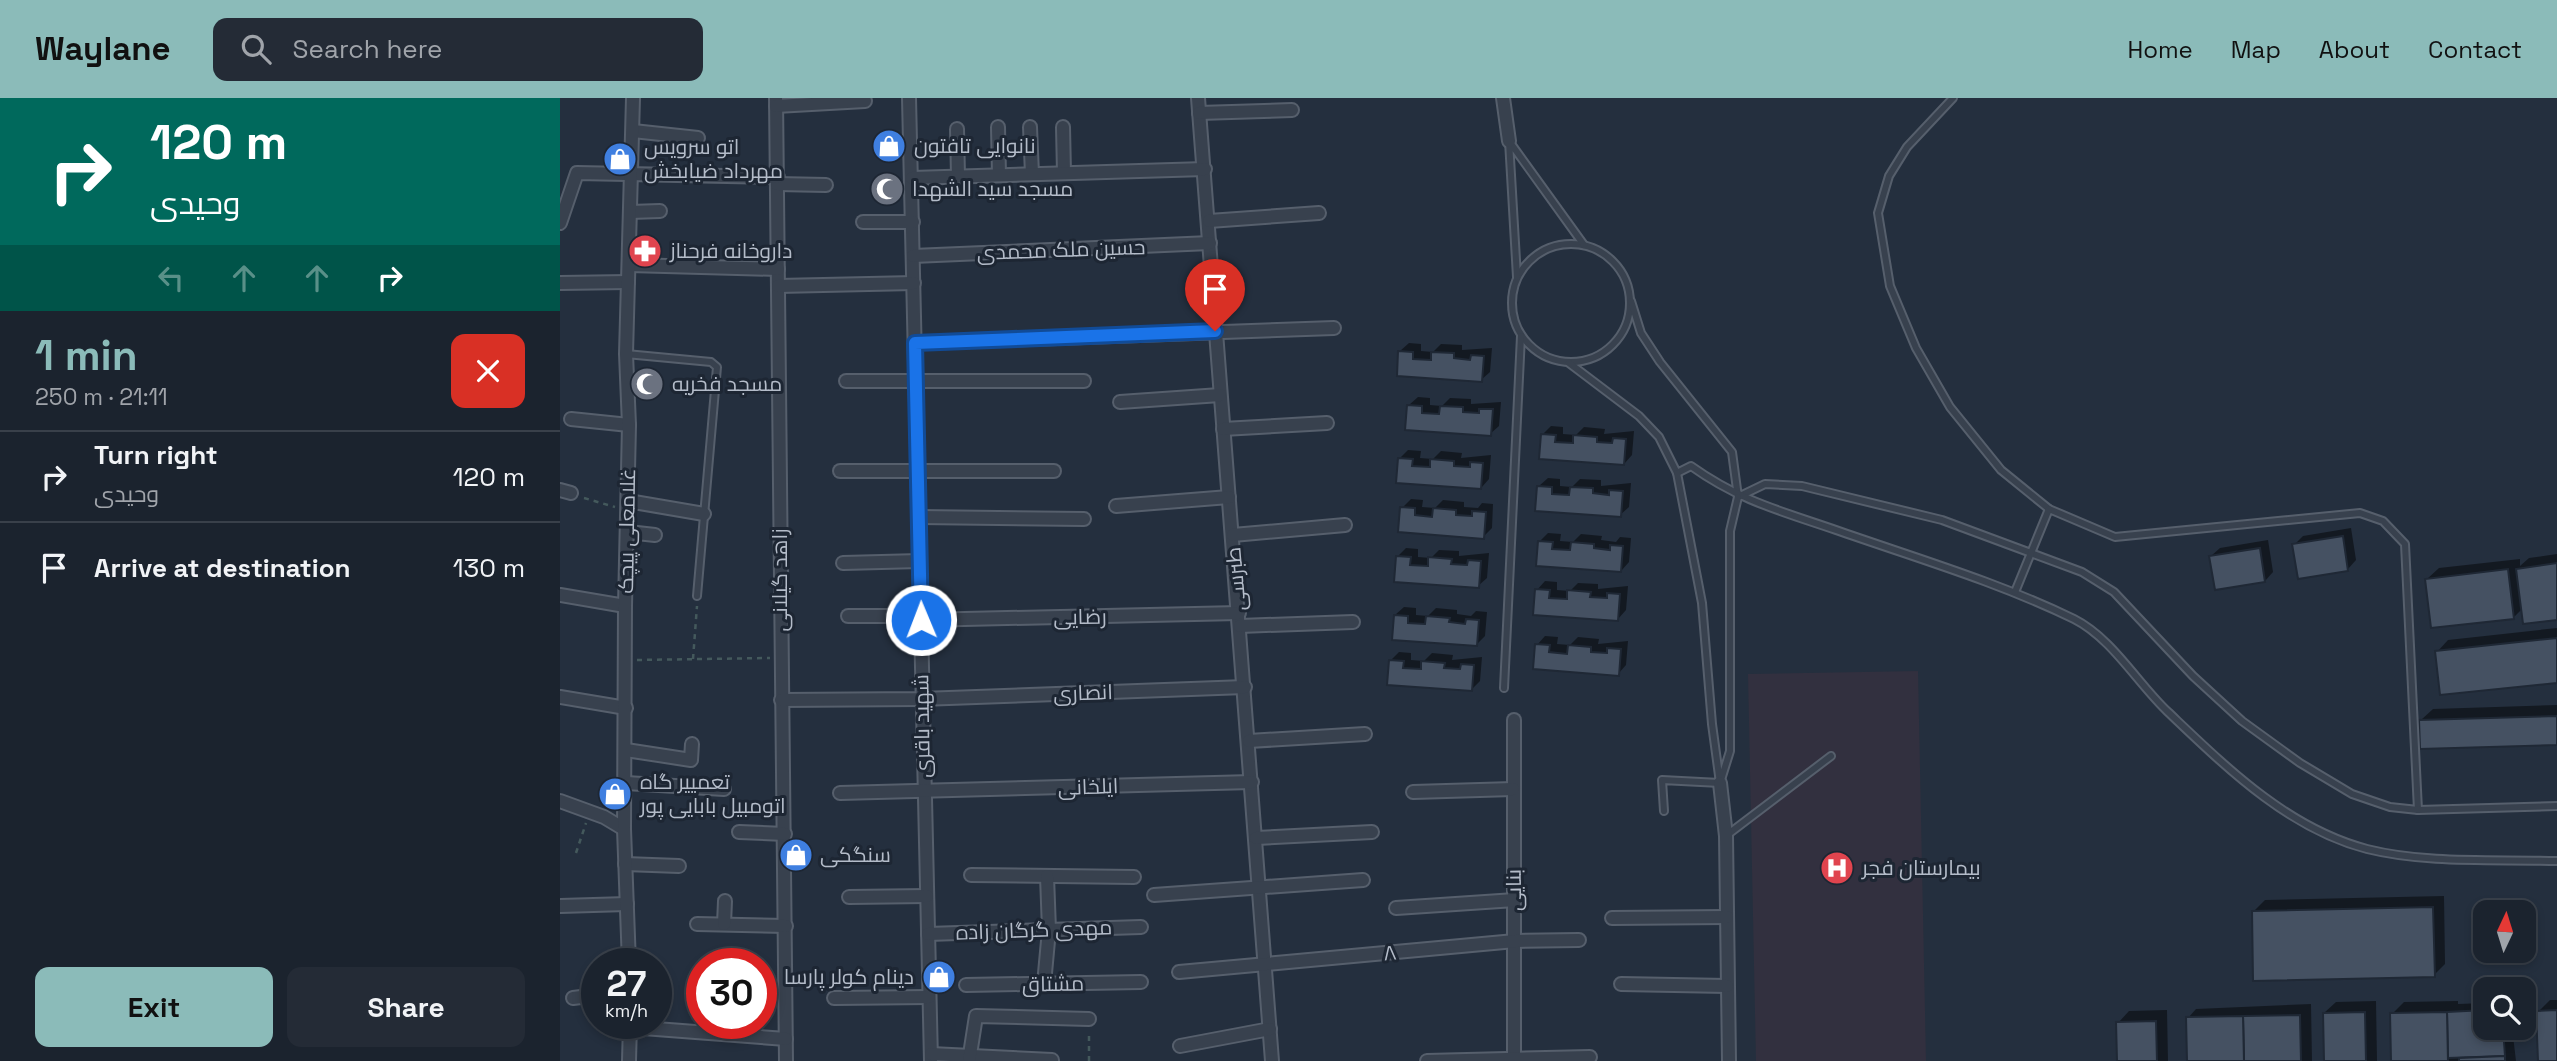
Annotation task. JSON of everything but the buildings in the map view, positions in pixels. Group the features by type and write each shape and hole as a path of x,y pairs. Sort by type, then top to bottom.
{"street":[{"name":"غلامعلی پیچک","path":"628,948 624,829 629,425 626,354 633,98"},
{"name":"شهید باقری","path":"909,98 931,1058"},
{"name":"طبرسی","path":"1198,98 1272,1061"},
{"path":"1503,98 1509,141"},
{"path":"776,102 865,101"},
{"name":"زاهد گیلانی","path":"776,102 780,700 785,834 786,1061"},
{"path":"1199,113 1292,110"},
{"path":"998,127 999,175"},
{"path":"1030,127 1032,174"},
{"path":"1063,127 1064,173"},
{"path":"957,129 958,176"},
{"path":"633,131 698,138"},
{"path":"912,178 1205,169"},
{"path":"560,223 577,173 630,173 826,186"},
{"path":"630,212 660,211"},
{"path":"1209,221 1319,213"},
{"path":"863,222 913,222"},
{"name":"حسین ملک محمدی","path":"913,256 1210,243"},
{"path":"629,265 778,269"},
{"path":"560,283 628,282"},
{"path":"778,286 914,283"},
{"path":"915,343 1334,328"},
{"path":"846,381 1084,381"},
{"path":"1120,402 1220,395"},
{"path":"570,419 629,425"},
{"path":"1223,429 1327,423"},
{"path":"840,471 1054,471"},
{"path":"1116,506 1228,497"},
{"path":"628,506 704,514"},
{"path":"919,517 1084,519"},
{"path":"1233,535 1345,525"},
{"path":"628,532 655,535"},
{"path":"843,563 920,561"},
{"path":"560,595 625,606"},
{"name":"رضایی","path":"848,616 1353,622"},
{"name":"انصاری","path":"780,700 921,699 1245,687"},
{"path":"560,697 626,708"},
{"name":"بنایی","path":"1514,720 1514,1059"},
{"path":"1249,741 1366,734"},
{"path":"626,750 691,760 692,744"},
{"name":"ایلخانی","path":"840,793 1252,782"},
{"path":"626,783 724,789"},
{"path":"1720,783 1726,836 1729,1061"},
{"path":"1413,792 1513,789"},
{"path":"560,801 624,829"},
{"path":"738,832 785,834"},
{"path":"1256,838 1372,832"},
{"path":"625,864 679,866"},
{"path":"971,875 1134,877"},
{"path":"1044,984 1049,930 1047,876"},
{"path":"1154,895 1363,880"},
{"path":"849,897 927,896"},
{"path":"1396,908 1515,900"},
{"path":"724,924 725,901"},
{"path":"560,906 626,904"},
{"path":"1612,918 1727,917"},
{"path":"697,923 786,926"},
{"name":"مهدی گرگان زاده","path":"928,934 1141,927"},
{"name":"۸","path":"1179,972 1515,942 1579,940"},
{"name":"مشتاق","path":"966,985 1141,982"},
{"path":"1621,984 1727,986"},
{"path":"573,998 581,997"},
{"path":"834,999 929,997"},
{"path":"969,1059 976,1016 1089,1019"},
{"path":"1180,1046 1270,1029"},
{"path":"672,1031 786,1039"},
{"path":"629,1061 630,1039"},
{"path":"1427,1061 1590,1057"},
{"path":"931,1058 1052,1060"}],"lane":[{"path":"1953,98 1907,147 1889,176 1878,213 1890,286 1916,348 1950,407 2001,470 2049,509 2115,537 2360,513 2383,521 2405,544 2418,810"},
{"path":"1509,141 1584,246"},
{"path":"1509,141 1517,277 1511,297 1513,317 1521,337 1534,350 1550,359 1569,363 1588,360 1606,352 1620,338 1628,321 1630,301"},
{"path":"1517,277 1529,261 1545,250 1564,244 1584,246 1602,253 1617,265 1627,282 1630,301 1641,333 1660,362 1732,452 1738,497 1730,531 1730,751 1720,783"},
{"path":"1504,688 1521,337"},
{"path":"626,354 711,362 717,366 697,596"},
{"path":"1569,363 1639,416 1659,437 1677,473 1702,603 1720,783"},
{"path":"1677,473 1692,466 1738,497 2015,592 2078,622 2124,662 2158,703 2208,750 2264,798 2322,834 2368,849 2416,856 2557,860"},
{"path":"1738,497 1765,484 1802,486 1942,520 2082,572 2114,592 2193,676 2242,720 2300,763 2352,794 2390,807 2418,810 2557,806"},
{"path":"2015,592 2049,509"},
{"path":"1726,836 1831,756"},
{"path":"1664,811 1662,780 1720,783"}],"path":[{"path":"566,492 628,506"},
{"path":"692,659 697,596"},
{"path":"627,660 780,657"},
{"path":"576,853 589,813"},
{"path":"1089,1019 1089,1061"}],"shaded area":[{"name":"بیمارستان فجر","path":"1918,671 1926,1061 1756,1061 1748,674"}],"place":[{"name":"نانوایی تافتون","path":"889,146"},
{"name":"اتو سرویس مهرداد ضیابخش","path":"620,159"},
{"name":"مسجد سید الشهدا","path":"887,189"},
{"name":"داروخانه فرحناز","path":"645,251"},
{"name":"مسجد فخریه","path":"647,384"},
{"name":"تعمییر گاه اتومبیل بابایی پور","path":"615,794"},
{"name":"سنگکی","path":"796,855"},
{"name":"بیمارستان فجر","path":"1837,868"},
{"name":"دینام کولر پارسا","path":"939,977"}],"route":[{"path":"921,620 915,343 1215,331"}]}
